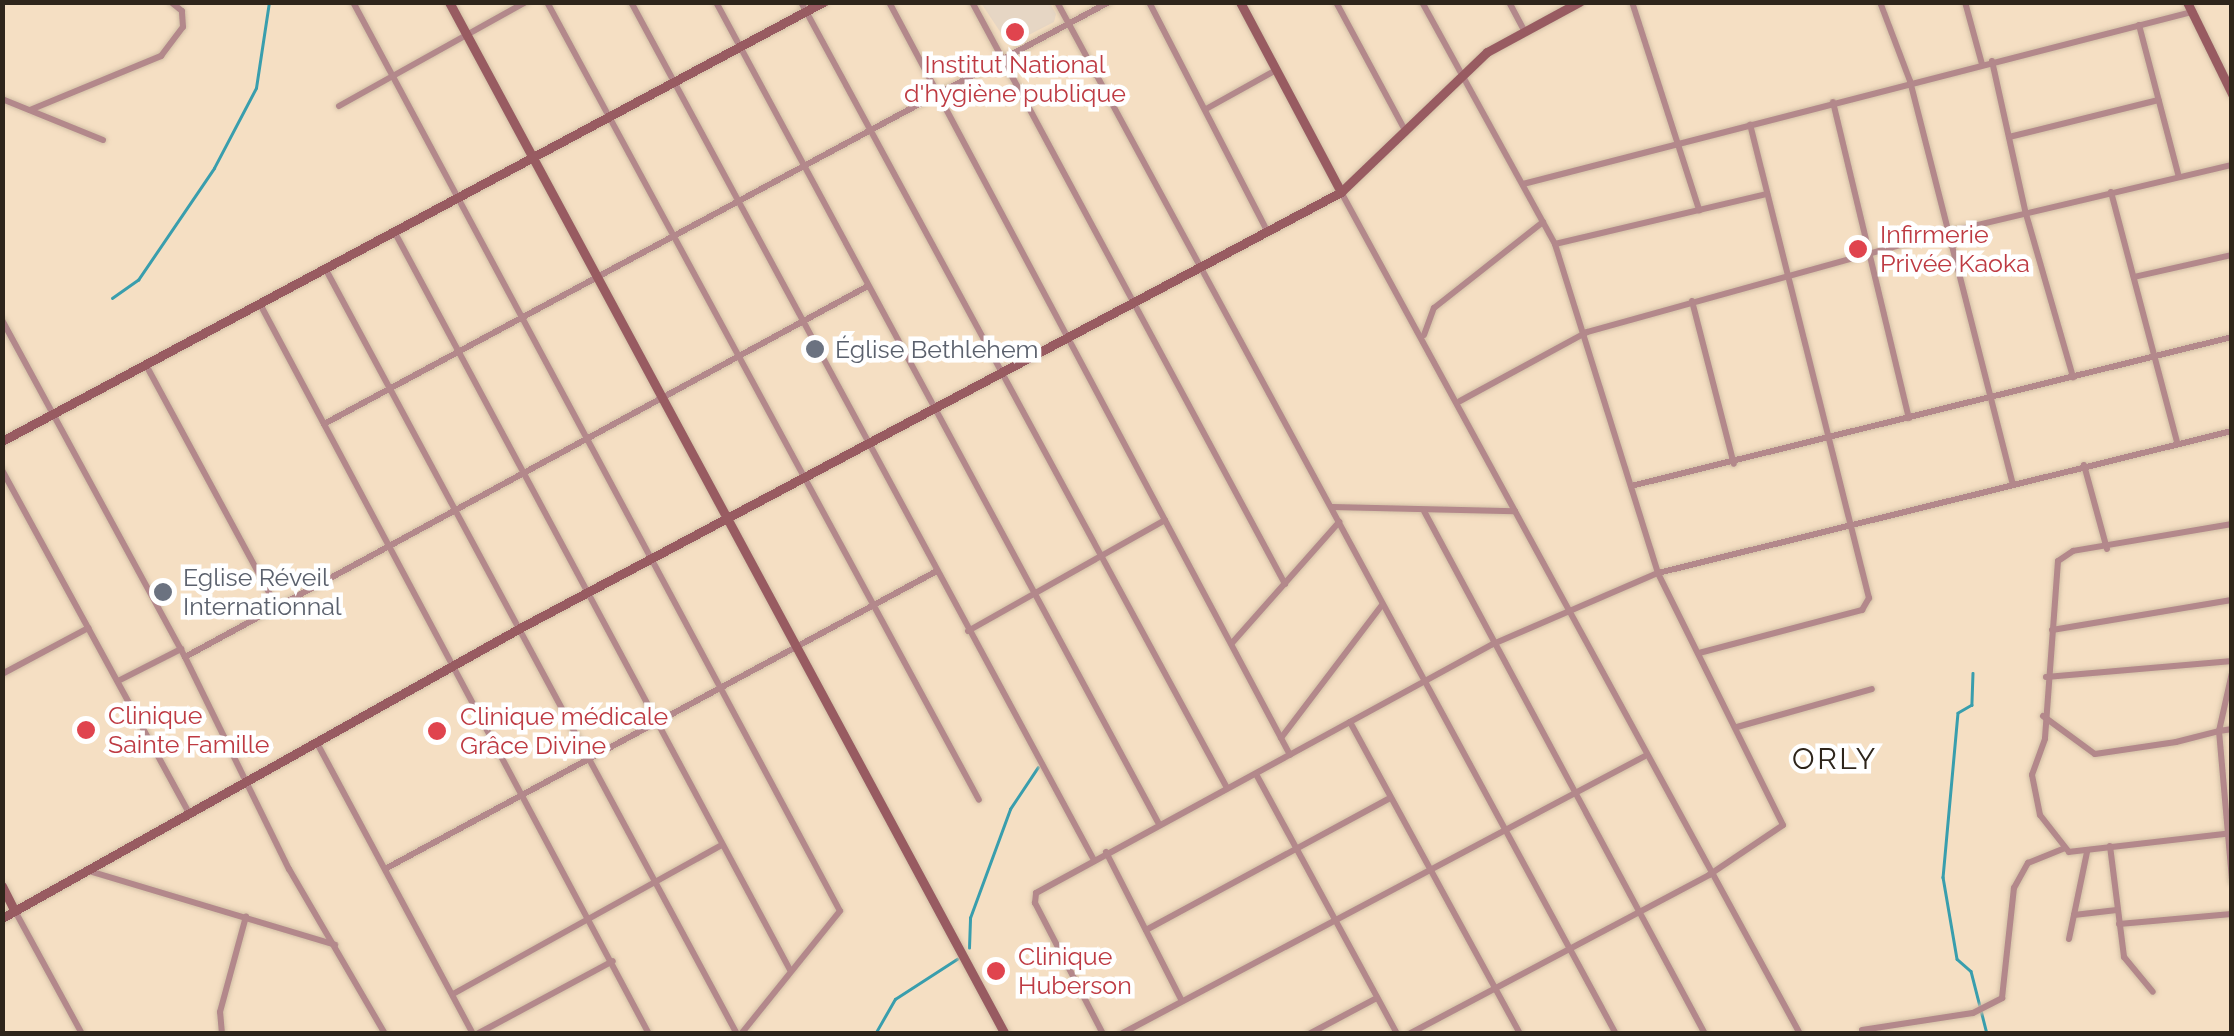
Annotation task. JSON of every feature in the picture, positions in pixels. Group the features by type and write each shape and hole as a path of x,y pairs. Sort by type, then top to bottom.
{"street":[{"path":"30,110 161,56 184,27 182,11 170,2"},
{"path":"324,268 739,1034 840,910 353,2"},
{"path":"449,2 1005,1034"},
{"path":"339,106 526,2"},
{"path":"547,2 978,800"},
{"path":"631,2 872,439 935,572 1094,860"},
{"path":"716,2 1159,824"},
{"path":"2,441 675,82 804,7 823,2"},
{"path":"889,2 1290,755"},
{"path":"972,2 1285,584"},
{"path":"1057,2 1616,1034"},
{"path":"324,424 1109,2"},
{"path":"1149,2 1266,229"},
{"path":"1240,2 1341,192 1460,401 1708,875 1798,1033"},
{"path":"1336,2 1406,133"},
{"path":"1409,1034 1708,875 1782,825 1738,726 1658,572 1587,332 1555,244 1422,2"},
{"path":"1509,2 1522,28"},
{"path":"2,918 520,628 1067,334 1341,192 1406,133 1461,74 1522,28 1579,2"},
{"path":"1632,2 1698,210"},
{"path":"1880,2 1910,81 2013,484"},
{"path":"1965,2 1982,64"},
{"path":"804,7 1226,788"},
{"path":"1523,184 1910,81 2139,25 2189,7 2232,94"},
{"path":"2139,25 2179,177"},
{"path":"1992,61 2026,214 2074,377"},
{"path":"1206,109 1276,70"},
{"path":"2,99 104,140"},
{"path":"2009,137 2159,100"},
{"path":"1833,102 1909,418"},
{"path":"1699,653 1868,606 1750,124"},
{"path":"1460,401 1587,332 1948,232 2232,165"},
{"path":"2111,192 2177,441"},
{"path":"1555,244 1767,194"},
{"path":"1423,336 1432,311 1543,222"},
{"path":"394,231 790,971"},
{"path":"2134,277 2232,255"},
{"path":"118,682 277,607 868,286"},
{"path":"1692,301 1734,464"},
{"path":"260,304 614,960 649,1034"},
{"path":"2,320 183,653 245,783 385,1034"},
{"path":"1632,486 1734,464 2232,338"},
{"path":"146,364 277,607"},
{"path":"1103,1034 1034,898 1106,852 1494,644 1567,607 1658,572 2177,441 2232,431"},
{"path":"2084,466 2107,549"},
{"path":"2,470 190,814"},
{"path":"1332,506 1515,511"},
{"path":"1424,511 1573,795 1705,1034"},
{"path":"968,631 1165,520"},
{"path":"1232,643 1339,522"},
{"path":"2065,848 2033,792 2045,738 2042,715 2058,562 2073,551 2107,549 2232,524"},
{"path":"385,869 935,572"},
{"path":"2052,630 2232,600"},
{"path":"1281,738 1382,605"},
{"path":"2,674 88,628"},
{"path":"2046,676 2232,660"},
{"path":"2232,673 2219,731 2232,881"},
{"path":"1738,726 1872,689"},
{"path":"2042,715 2095,754 2232,730"},
{"path":"1350,722 1520,1034"},
{"path":"316,742 475,1034 614,960"},
{"path":"1121,1034 1644,756"},
{"path":"1256,774 1397,1034"},
{"path":"1146,930 1390,798"},
{"path":"1862,1030 1973,1013 2002,998 2014,888 2028,863 2065,848 2087,852 2230,833"},
{"path":"453,994 722,845"},
{"path":"2110,846 2124,957 2153,992"},
{"path":"1106,852 1182,1001"},
{"path":"2069,939 2087,852"},
{"path":"88,872 246,916 336,946"},
{"path":"2,886 82,1034"},
{"path":"2074,914 2117,910"},
{"path":"2119,924 2232,914"},
{"path":"221,1033 220,1012 246,916"},
{"path":"1309,1034 1377,998"}],"shaded area":[{"name":"Institut National d'hygiène publique","path":"981,3 1050,3 1056,14 1054,22 1009,45"}],"waterway":[{"path":"112,298 138,280 214,168 256,88 269,2"},
{"path":"1973,673 1972,705 1958,713 1943,877 1957,959 1971,971 1987,1034"},
{"path":"969,948 970,918 1010,809 1038,767"},
{"path":"875,1034 895,999 957,959"}],"place":[{"name":"Institut National d'hygiène publique","path":"1015,32"},
{"name":"Infirmerie Privée Kaoka","path":"1858,249"},
{"name":"Église Bethlehem","path":"815,349"},
{"name":"Eglise Réveil Internationnal","path":"163,592"},
{"name":"Clinique Sainte Famille","path":"86,730"},
{"name":"Clinique médicale Grâce Divine","path":"437,731"},
{"name":"Clinique Huberson","path":"996,971"}],"district":[{"name":"ORLY","path":"1835,759"}]}
